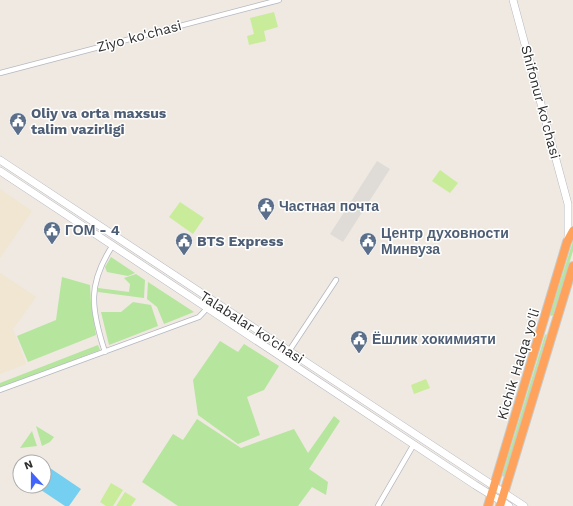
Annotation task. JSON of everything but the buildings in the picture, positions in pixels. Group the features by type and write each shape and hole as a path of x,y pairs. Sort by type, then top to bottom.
{"highway":[{"name":"Kichik Halqa yo'li","path":"488,506 567,242 573,231"},
{"name":"Kichik Halqa yo'li","path":"501,500 573,268"},
{"path":"544,322 555,325"}],"main road":[{"name":"Shifonur ko'chasi","path":"513,0 568,204 567,242"},
{"name":"Talabalar ko'chasi","path":"0,160 418,437 501,500"},
{"name":"Talabalar ko'chasi","path":"0,171 345,398 492,492"},
{"path":"53,206 58,199"},
{"name":"Shifonur ko'chasi","path":"568,204 573,211"},
{"path":"345,398 350,391"},
{"path":"414,443 418,437"},
{"path":"501,500 509,506"},
{"path":"501,500 524,506"}],"street":[{"name":"Ziyo ko'chasi","path":"0,73 279,0"},
{"path":"105,352 100,338 93,291 95,280 101,266 113,245"},
{"path":"289,351 336,280"},
{"path":"0,390 199,317 209,309 214,301"},
{"path":"378,506 414,443"}],"shaded area":[{"path":"377,161 390,169 343,242 330,234"},
{"path":"0,189 32,211 0,258"},
{"path":"0,273 36,297 13,329 26,364 0,374"}],"green space":[{"path":"274,12 278,27 264,31 266,41 249,45 247,36 254,34 250,18"},
{"path":"440,170 458,183 450,193 432,181"},
{"path":"180,202 204,218 193,234 169,217"},
{"path":"573,241 573,251 553,315 551,316 550,315"},
{"path":"111,257 135,273 128,276 107,272 105,267"},
{"path":"136,274 145,280 144,298 98,292 98,288 129,292 130,284 124,278"},
{"path":"62,277 90,285 96,335 28,362 17,336 56,320"},
{"path":"148,282 194,312 164,324 157,307 147,299"},
{"path":"133,302 151,305 158,326 109,345 101,312 121,312"},
{"path":"547,334 505,477 502,476 545,335"},
{"path":"220,341 238,352 244,344 279,366 264,390 247,397 260,435 238,444 198,415 193,380"},
{"path":"98,345 100,350 0,388 0,383"},
{"path":"426,379 430,388 414,394 411,385"},
{"path":"334,416 340,421 309,469 328,482 326,495 312,487 298,506 178,506 142,482 173,434 183,440 197,419 241,448 294,429 308,453"},
{"path":"36,426 54,437 50,442 42,446"},
{"path":"32,431 37,446 20,448"},
{"path":"111,483 123,490 113,506 106,506 100,502"},
{"path":"125,492 136,499 131,506 116,506"}],"water":[{"path":"52,469 81,489 69,506 65,506 47,494 52,494"}],"place":[{"name":"Oliy va orta maxsus talim vazirligi","path":"18,136"},
{"name":"Частная почта","path":"266,221"},
{"name":"ГОМ - 4","path":"52,245"},
{"name":"BTS Express","path":"184,256"},
{"name":"Центр духовности Минвуза","path":"368,256"},
{"name":"Ёшлик хокимияти","path":"359,354"}]}
